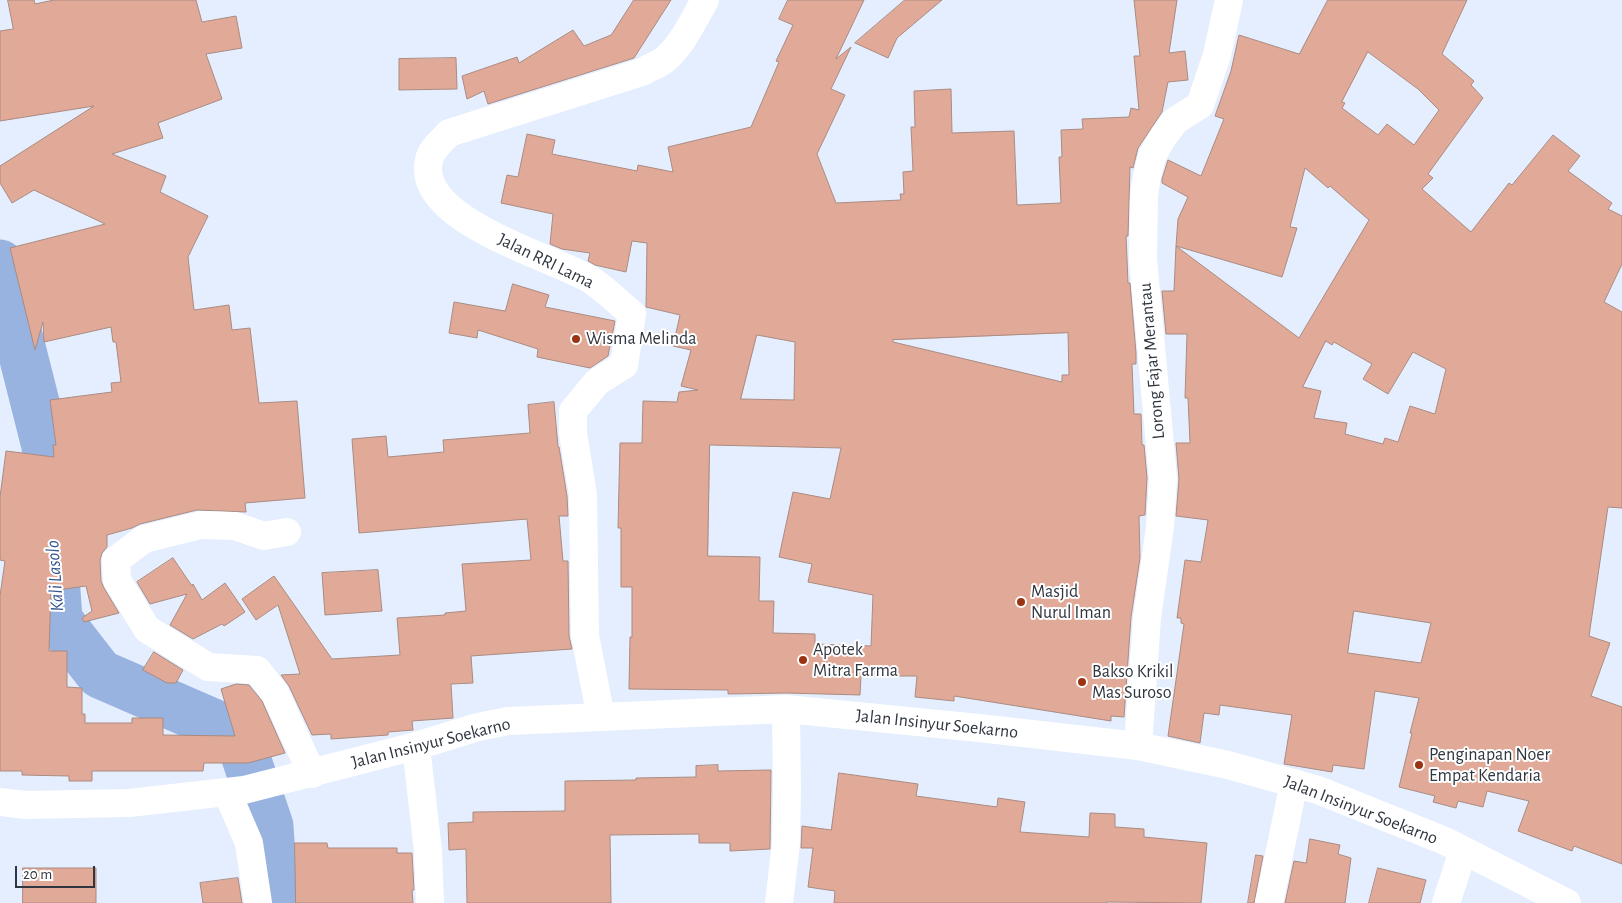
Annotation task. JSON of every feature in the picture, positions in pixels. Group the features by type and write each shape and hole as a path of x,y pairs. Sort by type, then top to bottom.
{"main road":[{"name":"Jalan RRI Lama","path":"601,717 585,636 583,495 573,433 573,411 596,382 624,365 632,314 590,280 506,243 471,224 436,194 429,181 428,160 434,149 449,133 642,72 662,61 685,34 704,0"},
{"name":"Lorong Fajar Merantau","path":"1138,746 1148,618 1160,527 1163,478 1143,259 1146,186 1152,156 1163,137 1175,121 1200,105 1217,54 1228,0"},
{"path":"287,532 264,536 236,526 201,525 144,539 116,560 117,580 146,628 208,667 257,670 275,694 312,774"},
{"name":"Jalan Insinyur Soekarno","path":"0,802 26,805 129,803 235,791 312,774 478,727 508,721 786,710 979,728 1138,746 1228,765 1327,793 1445,841 1567,903"},
{"path":"779,903 786,835 786,710"},
{"path":"416,746 428,852 430,903"},
{"path":"1269,903 1294,783"},
{"path":"235,791 249,843 258,903"},
{"path":"1446,903 1463,850"}],"building":[{"path":"8,0 34,0 35,4 54,0 196,0 202,22 236,16 242,48 206,54 222,99 158,123 163,138 112,154 166,176 160,192 208,216 188,257 194,310 229,305 232,330 250,328 259,403 297,401 305,498 245,503 246,512 197,510 140,524 107,535 107,547 102,553 100,560 101,581 119,613 84,622 82,618 92,611 86,586 51,591 49,651 67,651 67,687 82,688 82,714 85,714 85,723 132,723 132,718 163,718 163,735 235,736 221,689 236,684 249,685 262,701 285,753 248,763 204,763 203,771 92,771 92,781 69,781 69,776 22,775 22,771 0,771 0,596 5,561 0,560 0,497 6,451 54,457 53,445 56,445 50,400 112,392 111,383 121,382 116,342 113,342 111,327 44,342 43,322 35,350 10,248 105,224 34,190 12,203 0,183 0,166 94,106 0,121 0,31 13,29"},
{"path":"634,0 671,0 634,58 488,104 484,91 467,99 462,76 517,57 519,63 573,30 584,46 611,35"},
{"path":"788,0 864,0 836,59 851,47 831,89 845,95 817,154 836,203 901,200 900,194 904,194 903,172 913,171 911,127 915,127 914,91 951,89 952,133 1014,131 1017,205 1061,203 1059,157 1062,157 1061,130 1083,129 1082,119 1129,117 1131,108 1139,110 1134,56 1140,56 1134,0 1177,0 1169,53 1185,51 1188,80 1168,82 1162,112 1138,148 1133,168 1130,167 1128,236 1126,236 1128,283 1130,283 1136,353 1136,364 1132,364 1134,414 1141,414 1142,445 1144,445 1147,478 1145,515 1139,516 1140,558 1131,617 1124,717 1111,716 1111,721 954,696 954,701 915,697 917,676 861,676 860,695 728,694 728,690 629,689 632,587 621,587 621,528 618,528 620,443 642,443 643,401 677,402 679,392 698,390 681,386 691,350 673,346 680,315 646,307 647,243 632,241 626,272 595,265 588,261 590,253 562,249 550,244 553,214 501,203 507,175 518,177 527,134 555,140 552,154 637,171 638,165 673,172 668,147 751,127 779,62 776,61 793,25 779,19","holes":["1068,333 1069,375 1062,375 1062,382 893,342 893,340","757,335 795,342 794,400 741,399","710,445 841,448 830,499 793,492 779,557 812,564 808,582 873,595 871,646 815,644 815,634 773,633 774,601 759,601 760,557 708,556"]},
{"path":"905,0 942,0 897,38 888,58 855,43"},
{"path":"1328,0 1467,0 1442,54 1474,81 1471,85 1483,98 1428,174 1433,178 1422,189 1471,232 1509,183 1512,185 1553,135 1580,156 1568,171 1612,203 1608,209 1622,216 1622,264 1604,302 1622,312 1622,508 1608,507 1589,636 1610,643 1591,696 1622,707 1622,864 1574,846 1572,851 1518,831 1529,801 1487,791 1483,807 1458,801 1456,808 1433,802 1435,796 1399,787 1419,698 1375,691 1364,769 1333,765 1332,772 1284,764 1292,715 1220,705 1219,715 1204,713 1200,743 1168,736 1184,624 1181,623 1181,618 1177,618 1185,560 1201,562 1208,520 1176,516 1179,479 1176,443 1190,443 1188,398 1185,398 1187,334 1166,334 1162,291 1174,291 1176,246 1178,219 1188,197 1162,183 1162,179 1168,160 1201,176 1224,119 1215,116 1231,71 1239,35 1299,54","holes":["1368,52 1418,89 1439,110 1414,145 1387,124 1378,135 1342,108 1345,103 1342,102","1305,168 1328,188 1330,186 1369,220 1299,338 1176,246 1282,277 1297,228 1290,227","1326,341 1332,345 1334,342 1372,364 1363,379 1388,394 1413,352 1446,369 1435,414 1410,406 1398,442 1385,438 1383,444 1345,434 1347,423 1314,418 1321,391 1303,387","1354,611 1431,623 1421,663 1348,653"]},
{"path":"456,58 457,89 399,90 399,59"},
{"path":"513,284 549,295 545,307 615,321 608,356 590,368 537,357 538,349 478,330 477,338 449,333 454,302 505,311"},
{"path":"554,402 558,447 567,496 568,516 559,516 563,561 568,561 569,636 572,649 471,656 473,683 451,684 453,718 412,721 413,730 388,732 388,735 331,739 331,734 312,735 289,686 281,675 300,674 278,605 256,620 242,599 274,576 332,659 400,655 397,618 445,615 445,613 466,611 462,564 531,560 527,519 359,533 352,439 386,436 388,457 444,452 443,440 530,433 528,405"},
{"path":"173,558 192,586 193,584 202,600 225,583 245,612 224,626 222,624 193,639 170,625 187,594 150,604 137,582"},
{"path":"378,570 382,611 325,615 322,573"},
{"path":"154,652 183,670 176,683 167,683 143,670"},
{"path":"718,765 718,771 771,770 770,849 730,851 730,843 699,843 699,834 610,835 611,903 467,903 466,849 449,850 448,823 473,822 473,812 565,811 565,781 696,777 696,766"},
{"path":"839,773 918,784 916,796 997,807 998,798 1025,802 1020,832 1089,837 1090,813 1115,814 1115,827 1144,829 1144,837 1207,843 1201,903 834,903 835,891 808,887 813,848 801,848 802,826 831,830"},
{"path":"1310,839 1340,845 1338,854 1351,858 1345,903 1285,903 1294,861 1306,863"},
{"path":"295,843 327,843 328,848 397,848 397,853 412,853 413,903 296,903"},
{"path":"1256,855 1263,856 1254,903 1248,903"},
{"path":"23,868 96,868 96,903 23,903"},
{"path":"1378,868 1426,880 1420,903 1369,903"},
{"path":"238,878 242,903 203,903 200,883"}],"waterway":[{"name":"Kali Lasolo","path":"0,264 46,446 58,620 100,674 238,734 269,826 274,903"}],"place":[{"name":"Wisma Melinda","path":"576,339"},
{"name":"Masjid Nurul Iman","path":"1021,602"},
{"name":"Apotek Mitra Farma","path":"803,660"},
{"name":"Bakso Krikil Mas Suroso","path":"1082,682"},
{"name":"Penginapan Noer Empat Kendaria","path":"1419,765"}]}
